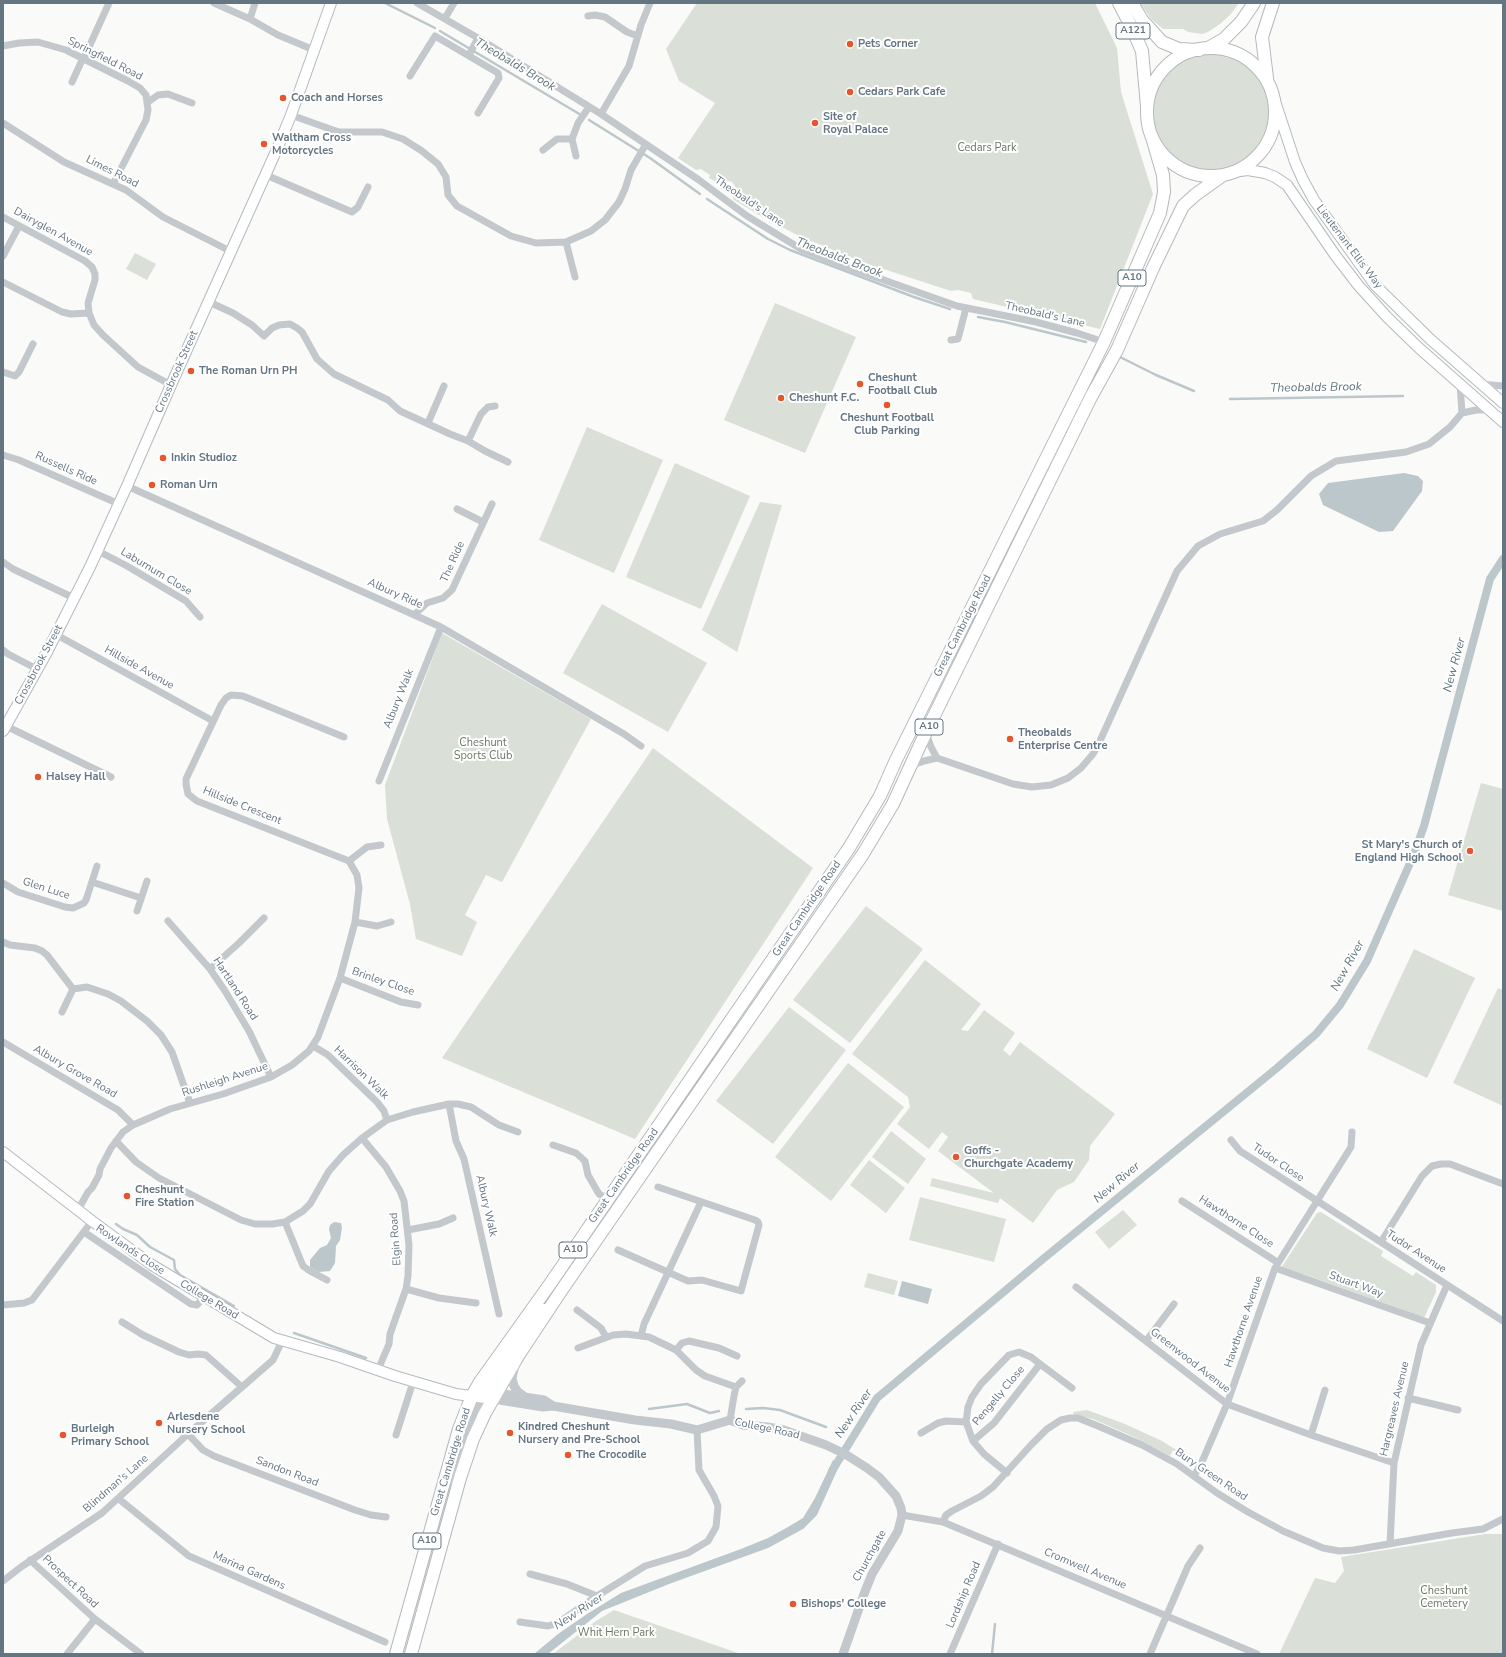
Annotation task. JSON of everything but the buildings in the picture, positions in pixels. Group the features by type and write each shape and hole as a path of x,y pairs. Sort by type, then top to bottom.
{"main road":[{"name":"Crossbrook Street","path":"4,729 98,551 266,175 291,115 331,3"},
{"name":"A121","path":"1118,3 1132,28 1142,51 1147,106"},
{"name":"A121","path":"1132,3 1142,20 1162,42 1179,49 1202,49"},
{"path":"1254,3 1241,22 1224,39 1214,46 1183,55 1170,63 1157,77 1149,95 1147,120 1152,137 1159,150 1168,160 1179,168 1193,174 1207,176 1227,173 1252,160 1262,150 1269,136 1273,123 1273,94 1267,78 1262,37 1274,3"},
{"path":"1202,49 1221,50 1240,56 1267,78"},
{"name":"Lieutenant Ellis Way","path":"1273,94 1295,162 1314,200 1375,285 1430,340 1503,404"},
{"name":"Great Cambridge Road","path":"396,1654 459,1429 484,1395 608,1199 849,848 876,803 1104,342 1160,214 1164,192 1163,175 1152,137"},
{"name":"Lieutenant Ellis Way","path":"1227,173 1248,170 1265,173 1275,177 1287,186 1358,285 1398,327 1503,422"},
{"name":"Great Cambridge Road","path":"411,1654 464,1465 473,1439 484,1395 518,1356 863,854 893,804 926,732 1091,397 1117,350 1153,268 1183,206 1195,195 1227,173"},
{"name":"College Road","path":"3,1152 152,1265 260,1330 282,1340 340,1356 413,1382 444,1390 454,1389 484,1395"},
{"path":"484,1395 505,1361 539,1314 561,1292"}],"street":[{"path":"72,82 109,3"},
{"path":"214,3 250,19 278,35 314,50"},
{"path":"250,19 255,3"},
{"name":"Theobald's Lane","path":"417,3 445,18 601,114 699,180 747,216 802,249 965,312 1036,322 1104,342"},
{"path":"445,18 454,3"},
{"path":"601,114 629,66 650,3"},
{"path":"588,16 595,15 605,17 627,32 638,36"},
{"path":"410,76 435,36 471,51 498,73 499,78 478,113"},
{"path":"471,51 478,38"},
{"name":"Springfield Road","path":"3,46 38,42 66,50 140,88 146,95 148,102"},
{"path":"114,184 146,120 148,102 158,95 168,94 192,103"},
{"path":"576,156 572,139 578,123 584,117 589,108"},
{"path":"291,115 340,132 375,131 395,136 422,151 438,164 446,177 448,195 457,206 511,236 526,242 544,244 566,242 591,231 610,214 623,194 631,170 646,144"},
{"name":"Limes Road","path":"3,123 64,162 126,190 163,218 232,252"},
{"path":"543,150 557,140 572,139"},
{"path":"266,175 352,212 358,207 368,187"},
{"name":"Dairyglen Avenue","path":"3,217 85,261 92,267 95,274 95,280 88,303 89,313"},
{"path":"3,256 19,226"},
{"path":"566,242 575,277"},
{"path":"3,282 62,312 71,314 89,313 94,325 103,335 138,367 171,385"},
{"path":"209,302 233,313 252,325 264,336 272,328 279,325 290,324 302,332 317,359 334,374 388,400 400,411 450,434 468,440 484,451 508,462"},
{"path":"951,340 958,339 965,312"},
{"path":"3,372 15,376 19,372 33,344"},
{"path":"1460,384 1462,413"},
{"path":"1480,384 1503,386"},
{"path":"428,423 444,386"},
{"path":"468,440 481,414 488,407 495,406"},
{"path":"910,766 924,760 937,758 1013,784 1038,786 1051,784 1068,778 1081,768 1096,749 1177,571 1198,546 1220,534 1263,521 1277,510 1311,476 1336,461 1406,452 1429,444 1450,427 1462,413 1476,410 1489,410"},
{"name":"Russells Ride","path":"3,455 19,460 119,504"},
{"name":"Albury Ride","path":"127,486 441,627 624,734 640,746"},
{"name":"The Ride","path":"414,615 427,603 443,598 452,590 492,504"},
{"path":"457,509 483,522"},
{"name":"Laburnum Close","path":"98,551 127,566 186,601 200,617"},
{"path":"3,562 13,569 74,598"},
{"name":"Albury Walk","path":"378,780 441,627"},
{"name":"Hillside Avenue","path":"55,634 213,721"},
{"path":"3,650 37,669"},
{"name":"Hillside Crescent","path":"344,737 239,694 231,695 226,698 221,705 213,721 186,779 186,788 191,797 349,861"},
{"path":"4,729 111,777"},
{"path":"926,732 931,747 937,758"},
{"path":"349,861 367,847 381,845"},
{"name":"Rushleigh Avenue","path":"78,1210 88,1192 92,1188 99,1175 100,1168 116,1141 132,1125 156,1114 223,1094 271,1077 305,1056 313,1046 326,1017 340,978 355,922 359,888 357,875 349,861"},
{"name":"Glen Luce","path":"3,883 18,892 70,908 77,907 84,903 97,866"},
{"path":"137,911 147,881"},
{"path":"92,882 142,898"},
{"path":"210,969 239,944 264,918"},
{"name":"Hartland Road","path":"168,921 210,969 241,1017 271,1077"},
{"path":"355,922 377,926 391,922"},
{"path":"3,942 10,945 35,948 42,951 47,955 73,989"},
{"name":"Brinley Close","path":"340,978 401,1002 418,1005"},
{"path":"73,989 87,987 108,994 127,1006 155,1028 166,1040 172,1052 190,1103"},
{"path":"62,1012 73,989"},
{"name":"Albury Grove Road","path":"3,1042 118,1110 132,1125"},
{"name":"Harrison Walk","path":"313,1046 328,1055 377,1102 384,1111 387,1120"},
{"path":"116,1141 136,1162 147,1170 232,1216 255,1224 272,1224 285,1222 298,1216 307,1207 329,1171 362,1138 387,1120 413,1112 449,1104 465,1105 498,1125 518,1132"},
{"name":"Albury Walk","path":"449,1104 456,1141 464,1159 499,1314"},
{"name":"Hawthorne Avenue","path":"1194,1476 1201,1464 1227,1404 1276,1265 1351,1147 1352,1132"},
{"name":"Elgin Road","path":"362,1138 386,1167 400,1191 404,1201 408,1230 409,1265 406,1289 390,1334 389,1344 378,1370"},
{"name":"Tudor Close","path":"1231,1140 1240,1151 1316,1202"},
{"path":"553,1146 576,1153 585,1161 588,1175 599,1194 608,1199"},
{"path":"1381,1242 1422,1176 1432,1166 1450,1164 1503,1184"},
{"path":"618,1250 688,1281 702,1280 741,1291 759,1225 758,1222 658,1187"},
{"name":"Hawthorne Close","path":"1182,1201 1276,1265"},
{"path":"641,1336 644,1324 667,1271 701,1202"},
{"name":"Tudor Avenue","path":"1316,1202 1503,1321"},
{"path":"408,1230 439,1224 453,1218"},
{"name":"Rowlands Close","path":"3,1306 24,1303 32,1300 92,1221"},
{"path":"285,1222 303,1266 327,1280"},
{"name":"Rowlands Close","path":"84,1232 191,1304 197,1305 204,1297"},
{"name":"Stuart Way","path":"1276,1265 1430,1323"},
{"name":"Hargreaves Avenue","path":"1390,1544 1394,1463 1408,1398 1421,1345 1447,1285"},
{"name":"Greenwood Avenue","path":"1076,1287 1227,1404 1310,1435 1394,1463"},
{"path":"406,1289 439,1298 476,1303"},
{"path":"1146,1341 1174,1304"},
{"path":"577,1310 601,1328 606,1337"},
{"path":"122,1322 143,1335 179,1352 189,1355 206,1355 242,1388"},
{"path":"578,1348 606,1337 626,1334 657,1340 676,1350 696,1370 705,1376 739,1384 731,1407 730,1420"},
{"name":"Blindman's Lane","path":"3,1581 30,1560 91,1522 119,1499 188,1434 273,1360 282,1340"},
{"path":"676,1350 682,1343 689,1341 719,1348 737,1356"},
{"name":"Pengelly Close","path":"1007,1473 984,1454 973,1441 966,1422 968,1407 974,1394 990,1374 1009,1355 1016,1352 1024,1353 1072,1388"},
{"path":"518,1356 513,1373 513,1382 516,1389 525,1397"},
{"name":"Pengelly Close","path":"973,1441 994,1423 1040,1364"},
{"path":"396,1435 413,1382"},
{"path":"1310,1435 1325,1390"},
{"name":"College Road","path":"484,1395 525,1397 544,1400 553,1406"},
{"name":"College Road","path":"484,1395 543,1407 553,1406 635,1420 672,1424 697,1430 730,1420 742,1425 784,1430 837,1449 879,1477 896,1496 902,1515"},
{"path":"1408,1398 1458,1410"},
{"name":"Bury Green Road","path":"943,1522 948,1514 987,1492 1007,1473 1031,1444 1047,1429 1061,1420 1070,1418 1082,1420 1128,1437 1164,1456 1217,1493 1264,1522 1323,1548 1345,1551 1390,1544 1483,1529 1503,1519"},
{"name":"Pengelly Close","path":"921,1433 938,1423 946,1421 966,1422"},
{"path":"520,1622 548,1626 558,1623 597,1596 645,1566 688,1553 704,1544 713,1534 718,1520 718,1506 699,1470 697,1430"},
{"name":"Sandon Road","path":"188,1434 203,1450 214,1456 355,1510 371,1515 386,1517"},
{"name":"Marina Gardens","path":"119,1499 189,1556 385,1642"},
{"name":"Cromwell Avenue","path":"902,1515 943,1522 1258,1654"},
{"name":"Churchgate","path":"843,1654 872,1574 898,1531 902,1515"},
{"name":"Lordship Road","path":"950,1654 998,1544"},
{"path":"1150,1654 1188,1566 1200,1548"},
{"name":"Prospect Road","path":"30,1560 95,1619 141,1654"},
{"path":"530,1574 567,1584 597,1596"},
{"name":"Prospect Road","path":"67,1654 95,1619"}],"green space":[{"name":"Cedars Park","path":"697,3 1095,3 1117,48 1121,92 1153,194 1100,329 973,299 971,293 958,290 951,291 868,264 799,236 761,216 734,200 732,195 735,186 732,182 726,180 716,182 709,178 710,175 701,169 696,170 678,158 715,103 679,81 666,49"},
{"path":"1140,3 1239,3 1230,15 1220,24 1202,34 1188,32 1183,29 1163,29 1151,19"},
{"path":"1211,53 1222,54 1244,63 1260,79 1269,101 1269,123 1260,145 1244,161 1222,170 1211,171 1200,170 1178,161 1162,145 1153,123 1152,112 1153,101 1162,79 1178,63 1200,54"},
{"path":"135,253 156,264 147,280 126,269"},
{"name":"Cheshunt F.C.","path":"775,303 856,337 805,453 724,420"},
{"path":"587,427 663,460 614,573 539,540"},
{"path":"675,463 750,496 701,609 626,577"},
{"path":"760,502 782,505 737,652 702,630"},
{"path":"602,604 707,663 668,732 563,673"},
{"name":"Cheshunt Sports Club","path":"442,633 591,719 502,882 486,875 465,915 477,922 462,956 416,939 410,904 387,819 385,785"},
{"path":"653,748 813,868 635,1139 442,1058"},
{"path":"1481,783 1503,789 1503,911 1448,895"},
{"path":"866,906 923,949 850,1043 793,1000"},
{"path":"1414,949 1475,978 1427,1078 1367,1049"},
{"path":"925,960 981,1004 961,1030 968,1031 984,1010 1015,1033 1003,1050 1010,1056 1020,1042 1115,1114 1090,1146 1089,1160 1074,1182 1057,1190 1033,1223 1000,1198 998,1203 930,1186 932,1178 994,1193 938,1151 948,1137 942,1132 929,1149 897,1124 910,1107 908,1097 852,1054"},
{"path":"1498,988 1503,990 1503,1106 1453,1083"},
{"path":"789,1007 846,1050 773,1144 716,1101"},
{"path":"848,1063 904,1107 831,1201 775,1157"},
{"path":"891,1131 926,1159 908,1184 872,1157"},
{"path":"869,1160 905,1188 886,1213 850,1185"},
{"path":"920,1197 1006,1219 994,1262 909,1240"},
{"path":"1123,1210 1137,1225 1109,1249 1095,1232"},
{"path":"1321,1212 1383,1251 1381,1256 1413,1276 1416,1272 1436,1285 1436,1292 1424,1318 1303,1274 1300,1276 1281,1268 1317,1213"},
{"path":"868,1273 898,1281 894,1295 864,1287"},
{"path":"1087,1410 1125,1424 1162,1441 1194,1461 1191,1468 1187,1467 1190,1461 1173,1450 1170,1456 1132,1436 1093,1419 1074,1415 1073,1412"},
{"name":"Cheshunt Cemetery","path":"1485,1534 1503,1534 1503,1654 1279,1654 1315,1578 1335,1583 1344,1571 1341,1557"},
{"name":"Whit Hern Park","path":"614,1610 741,1654 553,1654 596,1621"}],"shaded area":[{"path":"1404,473 1418,476 1423,481 1422,491 1393,531 1379,532 1323,505 1319,494 1328,483"},
{"path":"334,1222 341,1223 342,1228 340,1240 336,1246 335,1263 330,1271 319,1272 310,1267 310,1260 320,1248 327,1245 331,1238 329,1229 330,1225"},
{"path":"902,1281 932,1289 928,1304 898,1296"},
{"path":"833,1460 840,1464 817,1515 803,1529 768,1548 669,1584 602,1611 548,1654 534,1654 558,1634 621,1593 768,1538 803,1518 815,1498"}],"waterway":[{"name":"Theobalds Brook","path":"385,3 435,28"},
{"name":"Theobalds Brook","path":"440,31 581,115"},
{"name":"Theobalds Brook","path":"589,120 650,158 700,194"},
{"name":"Theobalds Brook","path":"707,199 768,239 790,250 950,309"},
{"name":"Theobalds Brook","path":"978,317 1005,322 1086,342"},
{"name":"Theobalds Brook","path":"1120,357 1156,375 1194,391"},
{"name":"Theobalds Brook","path":"1230,399 1403,396"},
{"name":"New River","path":"832,1471 877,1398 1043,1259 1277,1068 1316,1034 1340,1005 1367,961 1414,854 1424,826 1490,579 1503,559"},
{"path":"116,1224 137,1235 150,1247 174,1260 175,1269 180,1275 234,1306"},
{"path":"294,1333 366,1358"},
{"path":"649,1409 687,1404 710,1413 719,1411"},
{"path":"746,1409 763,1408 780,1410 826,1427"},
{"path":"992,1654 995,1624"}],"place":[{"name":"Pets Corner","path":"850,44"},
{"name":"Cedars Park Cafe","path":"850,92"},
{"name":"Coach and Horses","path":"283,98"},
{"name":"Site of Royal Palace","path":"815,123"},
{"name":"Waltham Cross Motorcycles","path":"264,144"},
{"name":"The Roman Urn PH","path":"191,371"},
{"name":"Cheshunt Football Club","path":"860,384"},
{"name":"Cheshunt F.C.","path":"781,398"},
{"name":"Cheshunt Football Club Parking","path":"887,405"},
{"name":"Inkin Studioz","path":"163,458"},
{"name":"Roman Urn","path":"152,485"},
{"name":"Theobalds Enterprise Centre","path":"1010,739"},
{"name":"Halsey Hall","path":"38,777"},
{"name":"St Mary's Church of England High School","path":"1470,851"},
{"name":"Goffs - Churchgate Academy","path":"956,1157"},
{"name":"Cheshunt Fire Station","path":"127,1196"},
{"name":"Arlesdene Nursery School","path":"159,1423"},
{"name":"Kindred Cheshunt Nursery and Pre-School","path":"510,1433"},
{"name":"Burleigh Primary School","path":"63,1435"},
{"name":"The Crocodile","path":"568,1455"},
{"name":"Bishops' College","path":"793,1604"}]}
